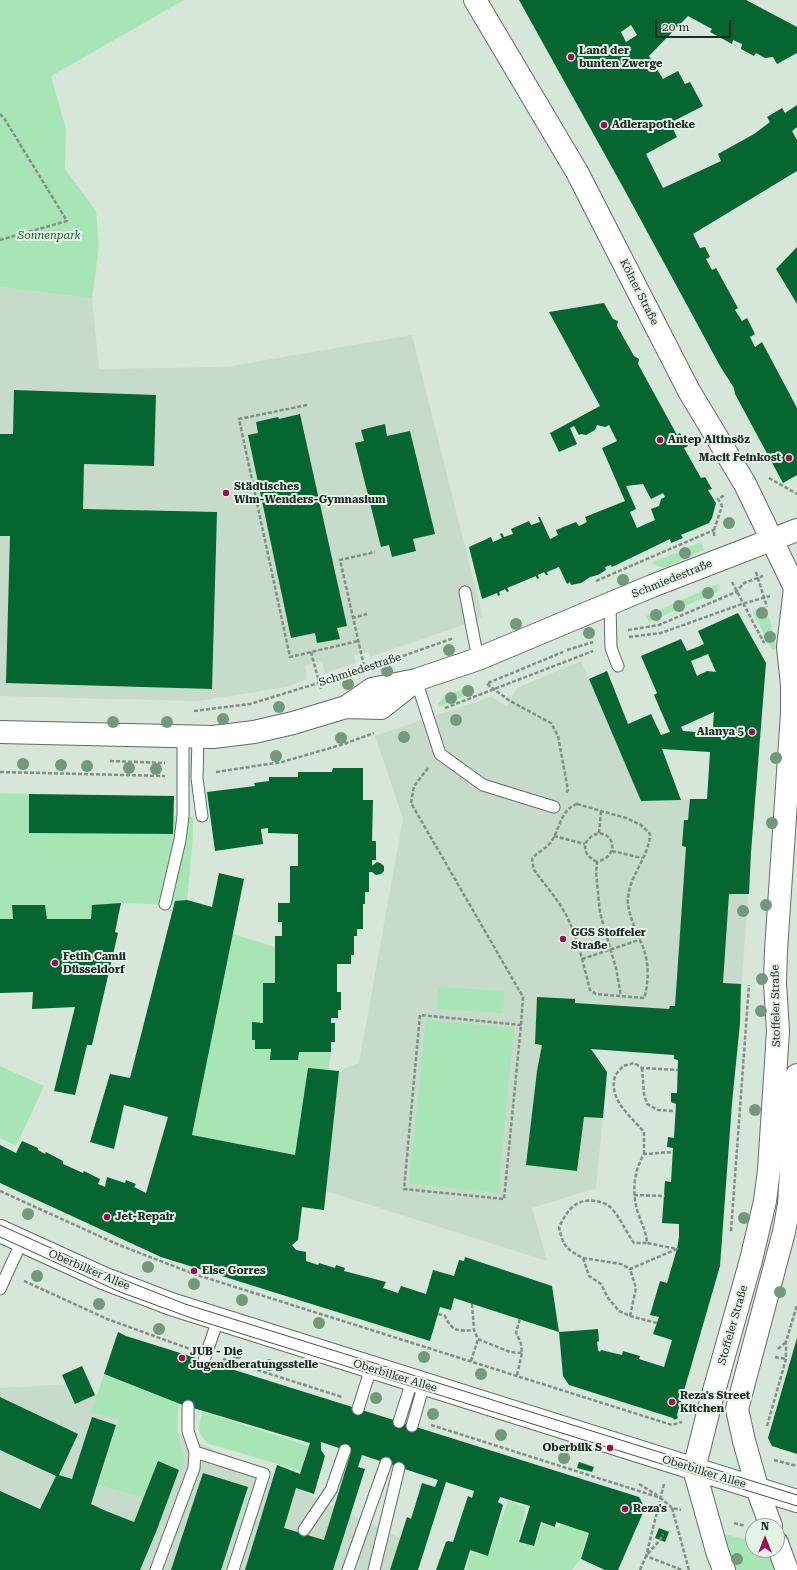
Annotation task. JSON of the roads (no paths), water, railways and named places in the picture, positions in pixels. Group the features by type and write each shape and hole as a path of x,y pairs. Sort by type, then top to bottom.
{"main road":[{"name":"Kölner Straße","path":"475,0 577,172 690,391 745,484 796,591 797,613"},
{"name":"Schmiedestraße","path":"0,732 190,737 236,734 262,730 338,710 381,708 416,680 478,659 771,539 797,530"},
{"name":"Stoffeler Straße","path":"694,1469 710,1405 751,1260 765,1201 769,1170 778,1031 775,982 776,950 792,713 792,685 788,647 796,591"},
{"path":"768,1518 744,1441 737,1410 784,1232 789,1204 797,1075"},
{"name":"Oberbilker Allee","path":"0,1231 103,1278 218,1320 797,1501"},
{"path":"694,1469 717,1551 724,1570"},
{"path":"783,1558 787,1570"}],"lane":[{"path":"465,592 478,659"},
{"path":"618,601 611,648 618,666"},
{"path":"416,680 440,754 483,785 554,807"},
{"path":"190,737 202,816"},
{"path":"165,904 180,840 190,737"},
{"path":"0,1289 22,1241"},
{"path":"205,1357 218,1320"},
{"path":"359,1405 371,1368"},
{"path":"399,1422 418,1383"},
{"path":"413,1423 418,1383"},
{"path":"156,1570 194,1468 195,1452 188,1431 188,1406"},
{"path":"304,1530 331,1490 345,1450"},
{"path":"195,1452 264,1474 233,1570"},
{"path":"348,1570 386,1463"},
{"path":"374,1570 399,1468"}],"tram line":[{"path":"0,1225 104,1272 185,1304 797,1495"},
{"path":"0,1237 120,1292 194,1319 797,1506"}],"place":[{"name":"Land der bunten Zwerge","path":"571,57"},
{"name":"Adlerapotheke","path":"604,125"},
{"name":"Antep Altinsöz","path":"660,440"},
{"name":"Macit Feinkost","path":"789,458"},
{"name":"Städtisches Wim-Wenders-Gymnasium","path":"226,493"},
{"name":"Alanya 5","path":"752,732"},
{"name":"GGS Stoffeler Straße","path":"563,939"},
{"name":"Fetih Camii Düsseldorf","path":"55,963"},
{"name":"Jet-Repair","path":"107,1217"},
{"name":"Else Gorres","path":"194,1271"},
{"name":"JUB - Die Jugendberatungsstelle","path":"182,1358"},
{"name":"Reza's Street Kitchen","path":"672,1402"},
{"name":"Oberbilk S","path":"610,1448"},
{"name":"Reza's","path":"625,1509"}],"park label":[{"name":"Sonnenpark","path":"49,236"}]}
